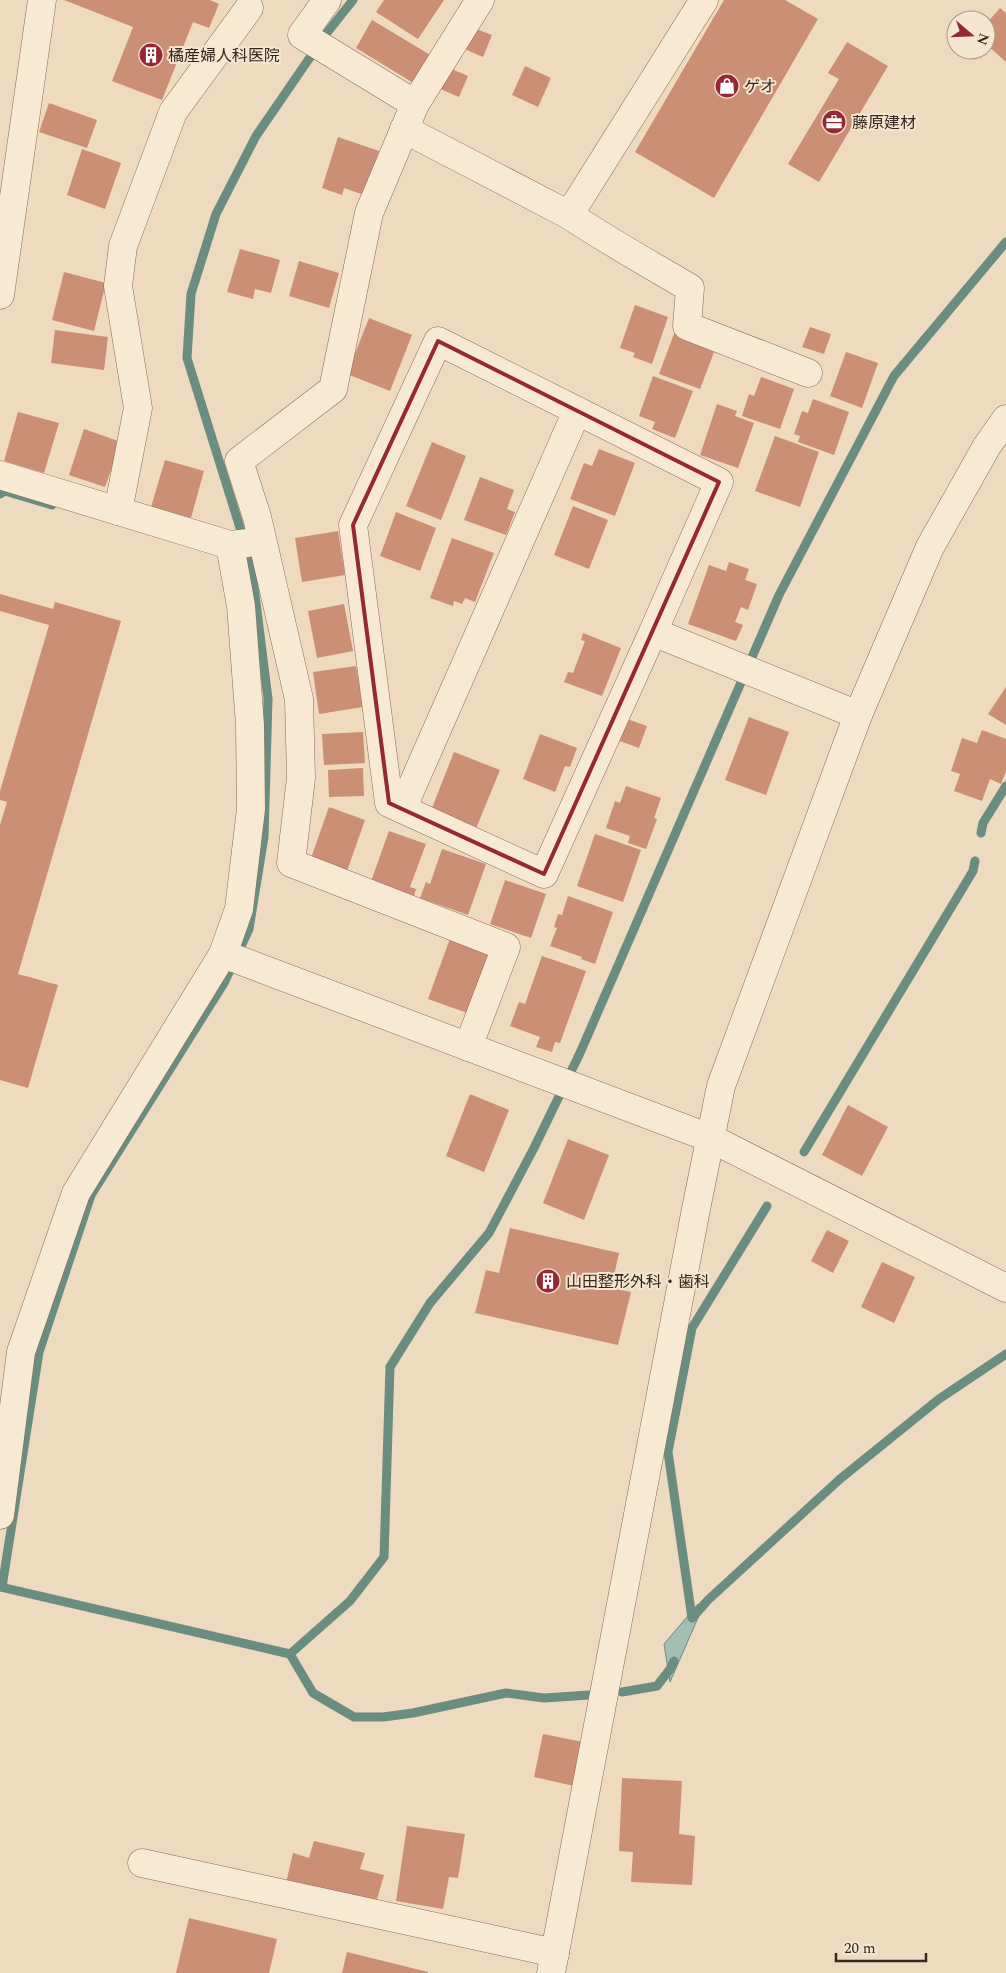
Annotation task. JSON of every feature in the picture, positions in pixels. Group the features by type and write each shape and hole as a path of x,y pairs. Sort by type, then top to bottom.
{"street":[{"path":"0,295 10,150 42,0"},
{"path":"327,0 302,35 415,104"},
{"path":"0,1514 22,1352 76,1193 236,958 239,909 252,809 249,706 241,606 246,543 257,517 238,461 333,389 369,213 415,104 480,0"},
{"path":"569,215 704,0"},
{"path":"118,511 138,408 118,286 124,246 173,112 249,8"},
{"path":"404,129 569,215 608,241 690,288 687,326 808,374"},
{"path":"438,341 577,411 719,482 544,874 389,803 353,526 438,341"},
{"path":"402,809 577,411"},
{"path":"142,1863 553,1963 721,1086 858,715 930,546 987,446 1006,419"},
{"path":"0,475 118,511 246,543"},
{"path":"246,543 299,699 301,778 291,863 506,947 468,1047"},
{"path":"653,632 858,715"},
{"path":"236,958 710,1138 1006,1288"}],"highlighted area":[{"path":"438,341 719,482 544,874 389,803 353,525"}],"shaded area":[{"path":"698,1604 701,1611 670,1682 664,1644"}],"building":[{"name":"橘産婦人科医院","path":"64,0 210,0 219,4 209,28 193,22 162,100 112,81 133,27"},
{"path":"384,0 444,0 418,39 376,12"},
{"name":"ゲオ","path":"724,0 785,0 818,19 714,198 635,152"},
{"path":"1000,8 1006,13 1006,62 996,53 996,13"},
{"path":"372,20 432,56 415,84 356,48"},
{"path":"471,27 492,35 483,57 462,48"},
{"name":"藤原建材","path":"847,42 888,66 819,182 788,164 839,79 828,73"},
{"path":"525,66 551,78 538,107 512,95"},
{"path":"447,67 468,76 459,97 438,88"},
{"path":"49,103 97,120 87,148 39,132"},
{"path":"338,137 379,151 364,195 344,188 342,195 322,188"},
{"path":"82,149 121,163 105,209 67,195"},
{"path":"240,249 280,260 271,293 255,289 253,299 227,292"},
{"path":"299,261 339,273 329,308 289,296"},
{"path":"64,272 106,283 94,331 52,320"},
{"path":"635,305 668,317 652,364 633,357 635,353 620,348"},
{"path":"369,318 412,335 390,391 347,374"},
{"path":"810,327 831,334 824,354 802,347"},
{"path":"55,330 108,337 104,370 51,363"},
{"path":"675,331 716,347 700,389 659,374"},
{"path":"846,352 878,363 862,408 830,396"},
{"path":"653,376 693,391 675,438 652,429 655,422 639,416"},
{"path":"761,377 794,389 780,429 742,416 749,394 754,396"},
{"path":"813,399 849,412 834,455 798,442 800,436 794,434 802,411 808,413"},
{"path":"717,404 737,411 735,416 754,423 738,468 700,455"},
{"path":"18,412 59,423 44,473 4,461"},
{"path":"84,429 121,442 105,487 69,475"},
{"path":"775,436 819,452 800,507 755,491"},
{"path":"432,442 466,456 441,520 406,506"},
{"path":"599,449 635,463 615,516 570,499 584,463 592,466"},
{"path":"165,460 204,471 191,518 151,507"},
{"path":"480,477 514,490 507,509 515,512 506,535 464,520"},
{"path":"573,506 608,520 589,569 554,555"},
{"path":"396,512 436,528 420,571 380,556"},
{"path":"338,531 345,575 302,582 295,538"},
{"path":"452,538 494,553 475,602 465,598 462,604 454,601 453,606 430,598"},
{"path":"729,562 749,569 745,580 757,584 748,610 741,607 735,622 743,625 736,641 688,624 709,565 726,571"},
{"path":"0,594 53,609 55,602 121,621 18,974 58,985 28,1088 0,1080 0,825 7,802 0,800 0,791 49,625 0,611"},
{"path":"344,604 353,651 317,658 308,611"},
{"path":"583,633 621,648 602,696 564,682 568,672 573,673 585,641 581,640"},
{"path":"356,666 363,707 319,714 313,672"},
{"path":"1006,687 1006,725 988,714"},
{"path":"749,717 789,732 766,795 725,780"},
{"path":"624,718 647,726 639,748 617,740"},
{"path":"982,730 1006,739 1006,771 1001,784 990,779 982,801 954,791 960,774 951,771 962,738 977,743"},
{"path":"363,732 365,763 324,765 322,734"},
{"path":"540,734 577,748 570,767 565,766 555,792 523,779"},
{"path":"454,752 500,770 475,831 430,813"},
{"path":"363,768 364,796 329,797 328,770"},
{"path":"626,786 661,798 654,818 657,819 646,849 628,843 630,836 606,828 615,801 620,803"},
{"path":"329,807 365,820 347,871 311,858"},
{"path":"389,831 426,844 410,887 416,889 412,903 370,884"},
{"path":"595,834 641,850 623,902 577,886"},
{"path":"442,849 486,864 468,915 420,898 426,882 430,884"},
{"path":"505,880 546,894 531,938 490,924"},
{"path":"568,896 613,912 595,964 581,959 582,957 550,946 557,928 554,927 558,914 562,915"},
{"path":"452,933 497,949 473,1015 428,999"},
{"path":"542,956 586,971 560,1043 555,1042 552,1052 536,1047 540,1037 510,1026 519,1002 525,1004"},
{"path":"470,1094 509,1110 484,1172 446,1156"},
{"path":"848,1105 888,1127 862,1176 822,1155"},
{"path":"568,1139 609,1155 584,1220 543,1203"},
{"name":"山田整形外科・歯科","path":"510,1228 619,1253 611,1288 631,1292 618,1345 475,1313 486,1270 499,1273"},
{"path":"827,1230 849,1241 833,1273 811,1261"},
{"path":"882,1262 915,1277 894,1323 861,1307"},
{"path":"543,1734 583,1742 574,1786 534,1777"},
{"path":"622,1778 682,1781 679,1834 695,1836 692,1885 631,1882 633,1852 619,1851"},
{"path":"407,1826 465,1834 458,1878 449,1877 443,1909 396,1901"},
{"path":"314,1841 365,1853 360,1869 384,1875 376,1903 286,1883 293,1853 309,1858"},
{"path":"189,1918 277,1939 269,1973 176,1973"},
{"path":"347,1952 428,1972 428,1973 342,1973"}],"waterway":[{"path":"2,1587 39,1352 91,1195 224,983 249,929 264,837 268,699 251,563 187,358 191,294 216,214 256,136 326,34 353,0"},
{"path":"290,1654 350,1601 384,1557 390,1367 430,1303 489,1233 534,1148 580,1053 779,595 894,376 1006,242"},
{"path":"0,494 5,491 52,505"},
{"path":"981,833 983,823 1006,786"},
{"path":"804,1152 973,871 975,861"},
{"path":"692,1618 668,1452 692,1328 767,1206"},
{"path":"693,1617 708,1600 840,1479 939,1399 1006,1354"},
{"path":"0,1587 290,1654 313,1693 354,1717 383,1717 413,1713 506,1693 544,1698 589,1695"},
{"path":"622,1692 657,1686 674,1661"}],"place":[{"name":"橘産婦人科医院","path":"151,55"},
{"name":"ゲオ","path":"727,86"},
{"name":"藤原建材","path":"834,122"},
{"name":"山田整形外科・歯科","path":"548,1281"}]}
